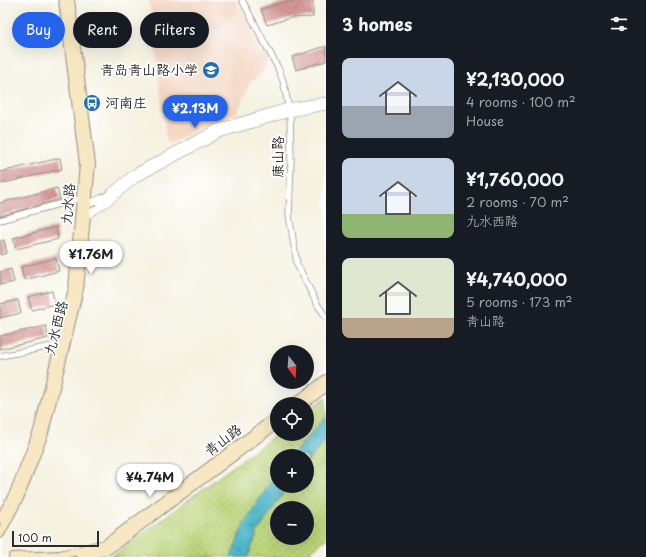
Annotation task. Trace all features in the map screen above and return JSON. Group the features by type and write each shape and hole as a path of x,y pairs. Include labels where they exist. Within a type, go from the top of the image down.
{"main road":[{"name":"九水路","path":"0,519 14,494 38,431 73,288 83,208 84,164 63,0"},
{"name":"九水西路","path":"0,534 20,496 44,433 79,289 83,208 91,164 70,0"},
{"path":"302,397 326,379"},
{"path":"313,397 326,387"},
{"name":"青山路","path":"13,557 60,555 105,544 270,421"},
{"name":"青山路","path":"80,557 108,550 270,429"}],"street":[{"name":"康山路","path":"242,0 278,68 283,81 288,110 291,160 289,215 297,264 317,304 326,317"},
{"path":"83,208 107,196 134,173 217,128 326,101"},
{"path":"0,220 83,208 109,201 136,178 220,134 288,110 326,106"},
{"path":"0,356 58,345"}],"shaded area":[{"name":"青岛青山路小学","path":"149,0 235,0 267,53 268,60 262,73 250,83 237,113 203,126 170,144 167,143 166,138 155,48 209,48 209,12 150,12"}],"green space":[{"path":"326,397 326,539 303,557 111,557 270,439 270,441 314,441 314,406"}],"water":[{"path":"326,417 326,440 314,454 314,449 297,449 304,441 314,441 314,430"},
{"path":"270,483 270,493 283,493 278,501 270,501 270,513 258,531 248,557 231,557 244,523"}],"building":[{"path":"313,1 313,17 290,18 267,25 261,9 285,2"},
{"path":"326,46 326,61 296,70 292,57"},
{"path":"60,158 62,169 0,184 0,172"},
{"path":"57,188 60,199 0,216 0,203"},
{"path":"56,227 58,239 16,249 13,238"},
{"path":"4,240 7,253 0,255 0,241"},
{"path":"56,258 59,271 24,280 21,267"},
{"path":"11,269 14,282 0,285 0,272"},
{"path":"52,291 55,304 32,310 28,297"},
{"path":"18,300 21,313 0,318 0,304"},
{"path":"46,326 48,338 0,349 0,336"}],"place":[{"name":"青岛青山路小学","path":"211,70"},
{"name":"河南庄","path":"92,103"}]}
